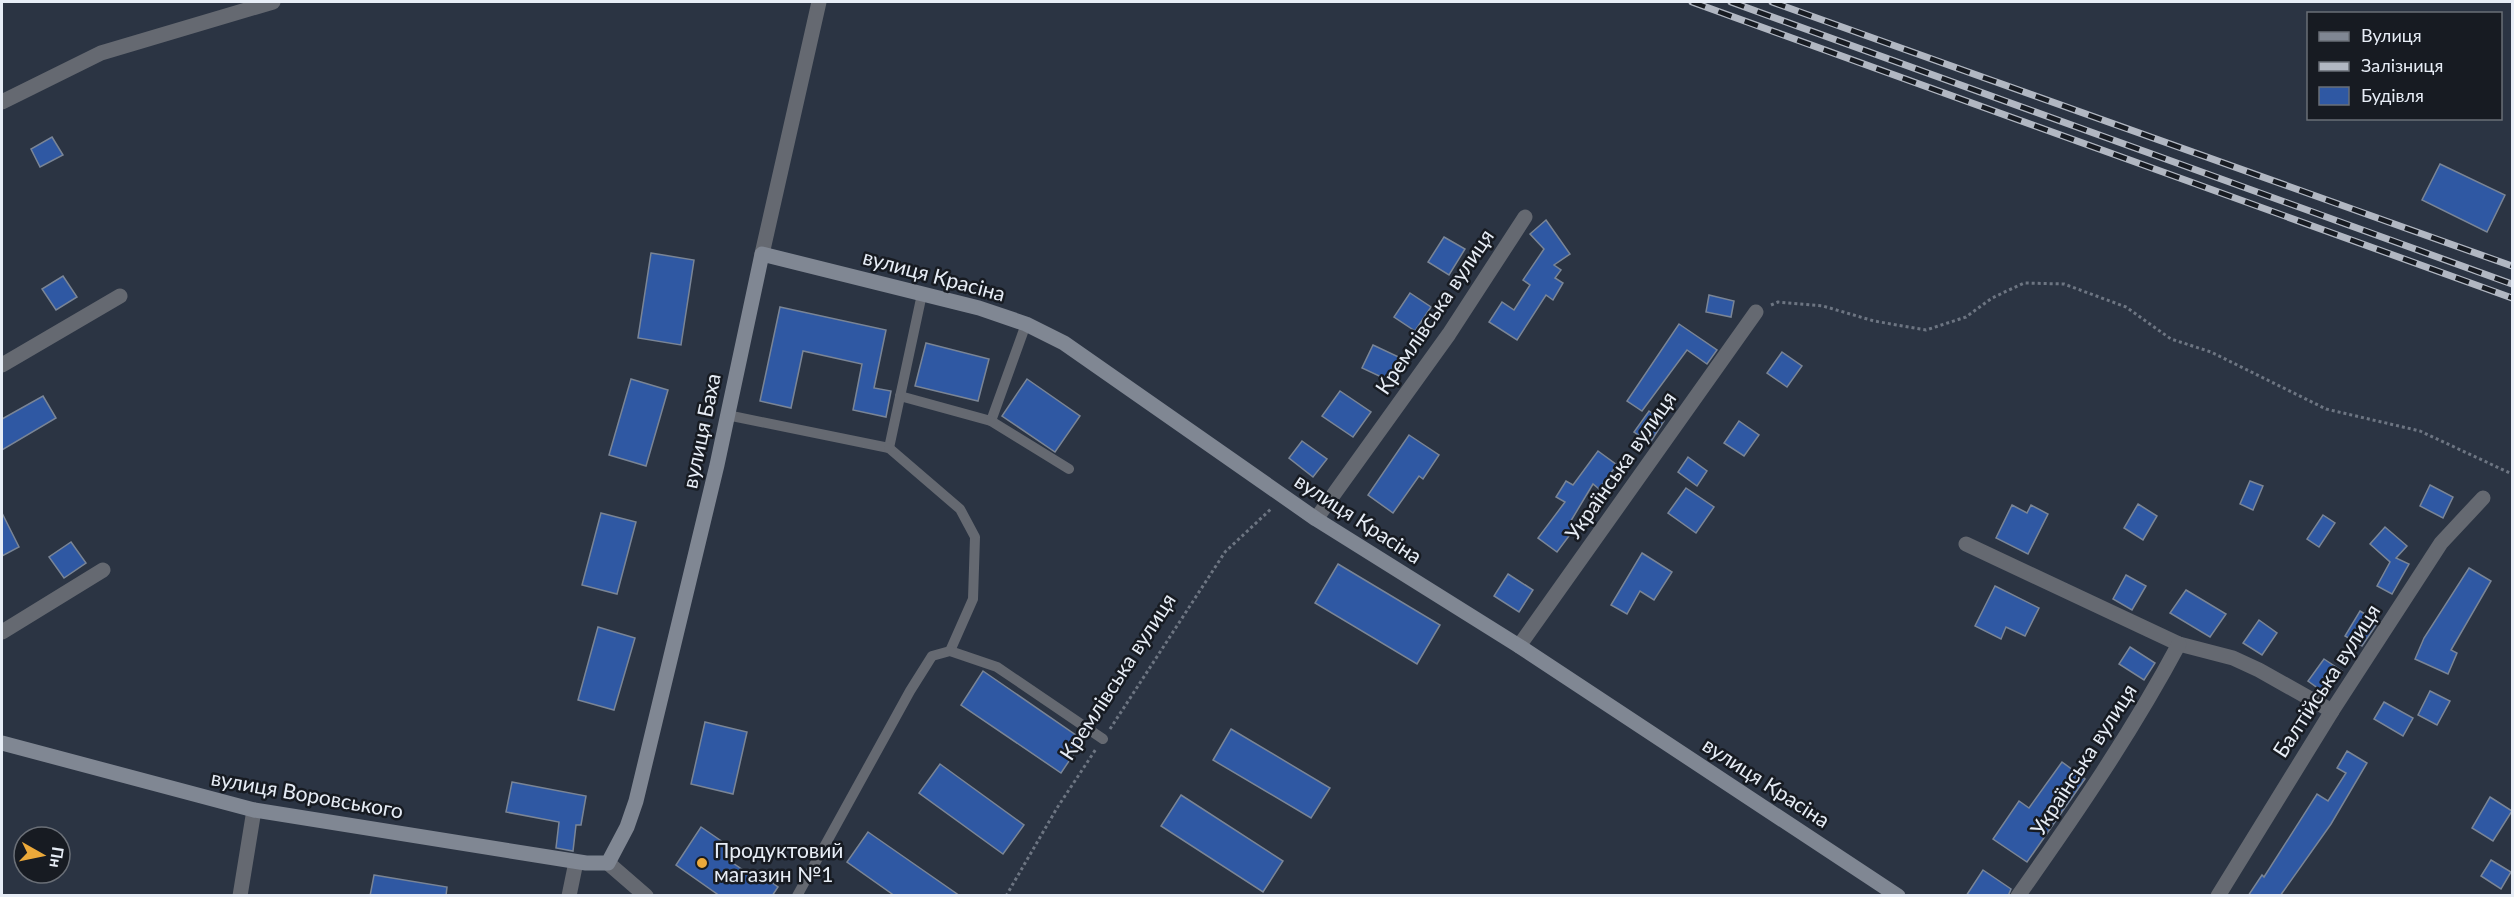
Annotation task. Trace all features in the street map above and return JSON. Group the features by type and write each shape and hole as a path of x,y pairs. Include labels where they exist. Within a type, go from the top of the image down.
{"street":[{"path":"2,102 101,53 273,2"},
{"name":"вулиця Баха","path":"609,863 627,827 636,801 728,414 819,2"},
{"name":"Кремлівська вулиця","path":"1316,519 1449,334 1525,217"},
{"name":"вулиця Красіна","path":"762,254 980,308 1026,324 1064,343 1316,519 1519,646 1898,896"},
{"path":"2,365 120,296"},
{"name":"Українська вулиця","path":"1519,646 1756,312"},
{"name":"Балтійська вулиця","path":"2218,896 2332,711 2441,543 2482,498"},
{"path":"1966,544 2179,644 2233,658 2332,711"},
{"path":"2,632 104,570"},
{"name":"Українська вулиця","path":"2018,896 2144,710 2179,644"},
{"name":"вулиця Воровського","path":"2,743 254,810 576,862 597,865 609,863"},
{"path":"240,896 254,810"},
{"path":"569,896 576,862"},
{"path":"609,863 646,896"}],"lane":[{"path":"889,448 922,294"},
{"path":"991,421 1026,324"},
{"path":"900,396 991,421 1069,469"},
{"path":"728,414 889,448 960,509 975,537 973,599 950,651"},
{"path":"797,896 910,691 932,656 950,651 997,667 1103,739"}],"path":[{"path":"1756,312 1778,302 1823,306 1874,321 1926,330 1966,317 1992,298 2024,283 2064,284 2126,307 2171,339 2211,352 2326,409 2420,431 2512,474"},
{"name":"Кремлівська вулиця","path":"1006,896 1057,808 1225,552 1285,497"}],"building":[{"path":"52,137 63,155 40,167 31,149"},
{"path":"2440,164 2505,195 2487,232 2422,200"},
{"path":"1546,220 1570,254 1554,265 1561,270 1555,278 1563,283 1553,300 1546,295 1517,340 1489,322 1502,302 1514,310 1530,285 1523,280 1544,249 1530,234"},
{"path":"1444,237 1465,249 1449,275 1428,262"},
{"path":"651,253 694,260 681,345 638,338"},
{"path":"63,276 77,297 56,310 42,289"},
{"path":"1410,293 1431,307 1415,331 1394,317"},
{"path":"1709,295 1734,301 1731,317 1706,312"},
{"path":"780,307 886,330 874,388 891,391 886,417 853,410 862,364 803,351 791,408 760,401"},
{"path":"1679,324 1717,350 1707,364 1687,350 1642,411 1627,401"},
{"path":"926,343 989,359 978,401 915,386"},
{"path":"1373,345 1403,359 1392,382 1362,368"},
{"path":"1782,352 1802,366 1787,387 1767,373"},
{"path":"631,379 668,390 646,466 609,455"},
{"path":"1027,379 1080,416 1055,452 1002,416"},
{"path":"1340,391 1371,412 1353,437 1322,416"},
{"path":"43,396 56,418 2,450 2,419"},
{"path":"1649,411 1664,421 1650,443 1634,432"},
{"path":"1739,421 1759,435 1744,456 1724,443"},
{"path":"1409,435 1439,455 1423,479 1419,476 1393,513 1368,495"},
{"path":"1302,441 1327,459 1313,477 1289,458"},
{"path":"1598,451 1617,465 1599,489 1593,484 1569,524 1575,528 1557,552 1538,538 1565,502 1556,497 1566,481 1573,485"},
{"path":"1688,457 1707,471 1697,486 1678,472"},
{"path":"2250,481 2263,486 2253,510 2240,504"},
{"path":"2430,485 2453,497 2443,518 2420,506"},
{"path":"1686,488 1714,507 1696,533 1668,513"},
{"path":"2138,504 2157,516 2143,540 2124,528"},
{"path":"2012,505 2027,513 2031,505 2048,514 2028,554 1996,538"},
{"path":"2,513 19,547 2,556"},
{"path":"601,513 636,522 617,594 582,585"},
{"path":"2323,515 2335,523 2319,547 2307,539"},
{"path":"2385,527 2407,546 2396,558 2409,564 2392,594 2377,586 2390,562 2370,544"},
{"path":"71,542 86,563 64,578 49,557"},
{"path":"1642,553 1672,572 1654,600 1640,591 1627,614 1611,605"},
{"path":"1338,564 1440,625 1417,664 1315,603"},
{"path":"2469,568 2491,581 2451,650 2457,653 2448,674 2415,659 2424,638"},
{"path":"1508,574 1533,590 1519,612 1494,596"},
{"path":"2126,575 2146,586 2132,610 2113,599"},
{"path":"1995,586 2039,608 2025,636 2006,627 2001,639 1975,626"},
{"path":"2186,590 2226,614 2210,637 2170,613"},
{"path":"2360,611 2378,622 2362,646 2345,636"},
{"path":"2259,620 2277,633 2262,655 2243,643"},
{"path":"598,627 635,638 614,710 578,700"},
{"path":"2130,647 2155,663 2144,680 2119,664"},
{"path":"2324,659 2342,671 2326,694 2308,681"},
{"path":"983,671 1083,740 1061,773 961,705"},
{"path":"2430,691 2450,701 2437,725 2418,715"},
{"path":"2384,702 2413,718 2403,736 2374,719"},
{"path":"705,722 747,732 733,794 691,784"},
{"path":"1231,729 1330,788 1311,818 1213,760"},
{"path":"2347,751 2367,763 2331,824 2280,896 2248,896 2262,875 2264,877 2317,794 2328,801 2346,773 2337,768"},
{"path":"2062,762 2085,779 2027,862 1993,839 2019,801 2029,808"},
{"path":"940,764 1024,825 1003,854 919,793"},
{"path":"512,782 586,796 581,825 576,825 573,851 556,848 559,822 506,812"},
{"path":"1181,795 1283,861 1263,892 1161,826"},
{"path":"2490,797 2512,811 2493,841 2472,828"},
{"path":"701,827 730,847 724,857 755,878 759,873 778,887 772,896 720,896 676,865"},
{"path":"868,832 960,896 895,896 847,862"},
{"path":"2491,860 2511,872 2501,889 2481,876"},
{"path":"1983,870 2011,889 2008,896 1966,896"},
{"path":"374,875 447,887 446,896 370,896"}],"railway":[{"path":"1692,2 2512,298"},
{"path":"1731,2 2512,284"},
{"path":"1772,2 2512,266"}],"place":[{"name":"Продуктовий магазин №1","path":"702,863"}]}
